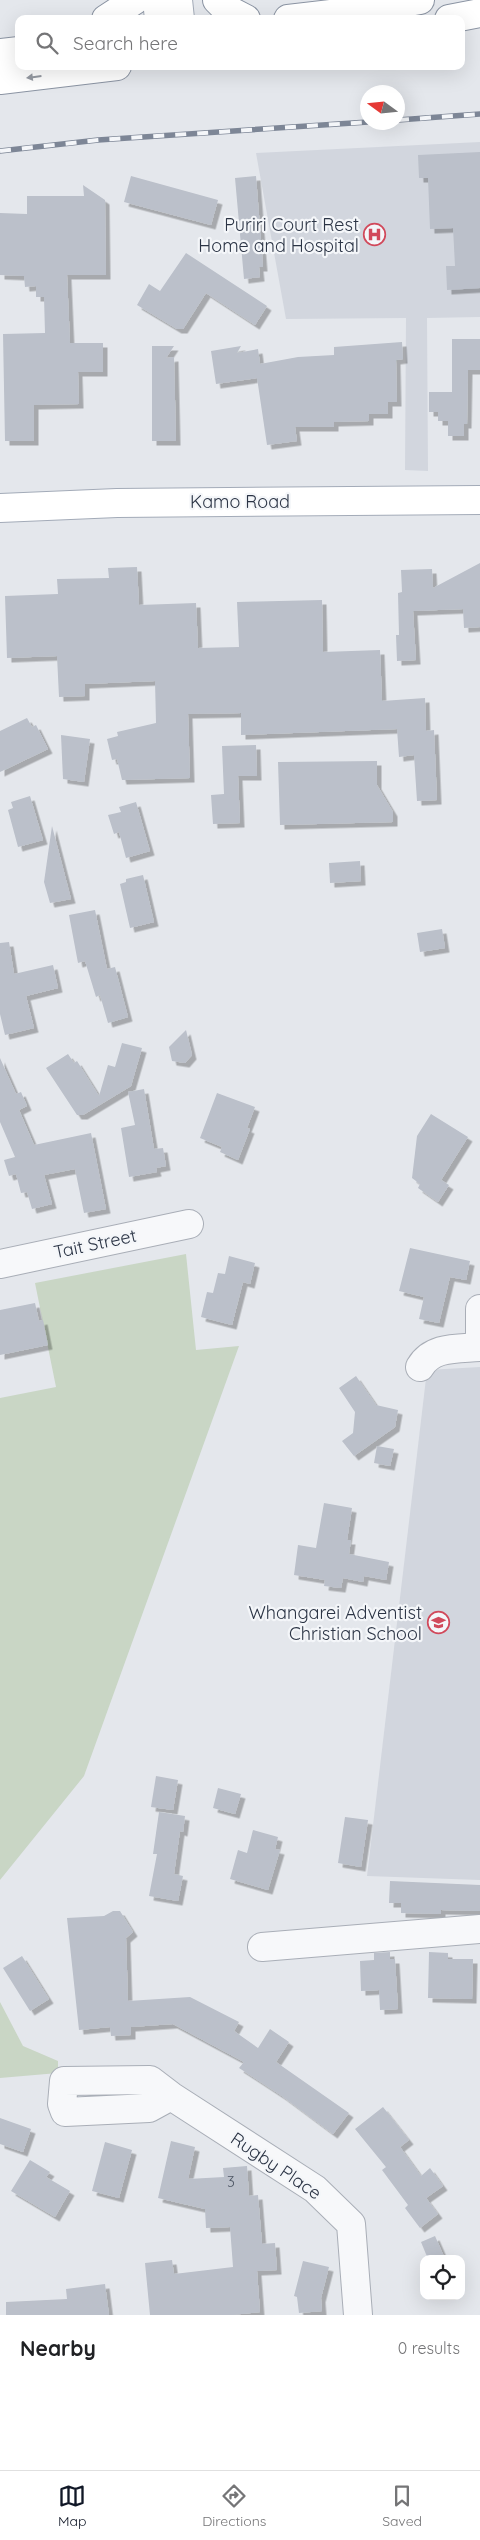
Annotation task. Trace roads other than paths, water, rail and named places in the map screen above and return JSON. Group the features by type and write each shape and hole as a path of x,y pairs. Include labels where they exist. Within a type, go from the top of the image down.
{"main road":[{"path":"112,15 135,0"},
{"path":"157,0 159,15"},
{"path":"178,0 180,15"},
{"path":"217,0 225,8 238,15"},
{"path":"322,15 420,0"},
{"path":"465,16 480,13"},
{"path":"0,53 15,51"},
{"path":"0,80 84,70"},
{"name":"Kamo Road","path":"0,508 117,503 480,500"}],"street":[{"name":"Tait Street","path":"0,1264 189,1224"},
{"path":"480,1309 480,1335"},
{"path":"420,1367 425,1359 435,1352 480,1347"},
{"path":"262,1947 480,1929"},
{"name":"Rugby Place","path":"171,2096 315,2188 351,2224 358,2315"}],"railway":[{"path":"405,119 480,114"},
{"path":"0,151 98,140 360,123"}],"place":[{"name":"Puriri Court Rest Home and Hospital","path":"375,235"},
{"name":"Whangarei Adventist Christian School","path":"438,1623"}]}
